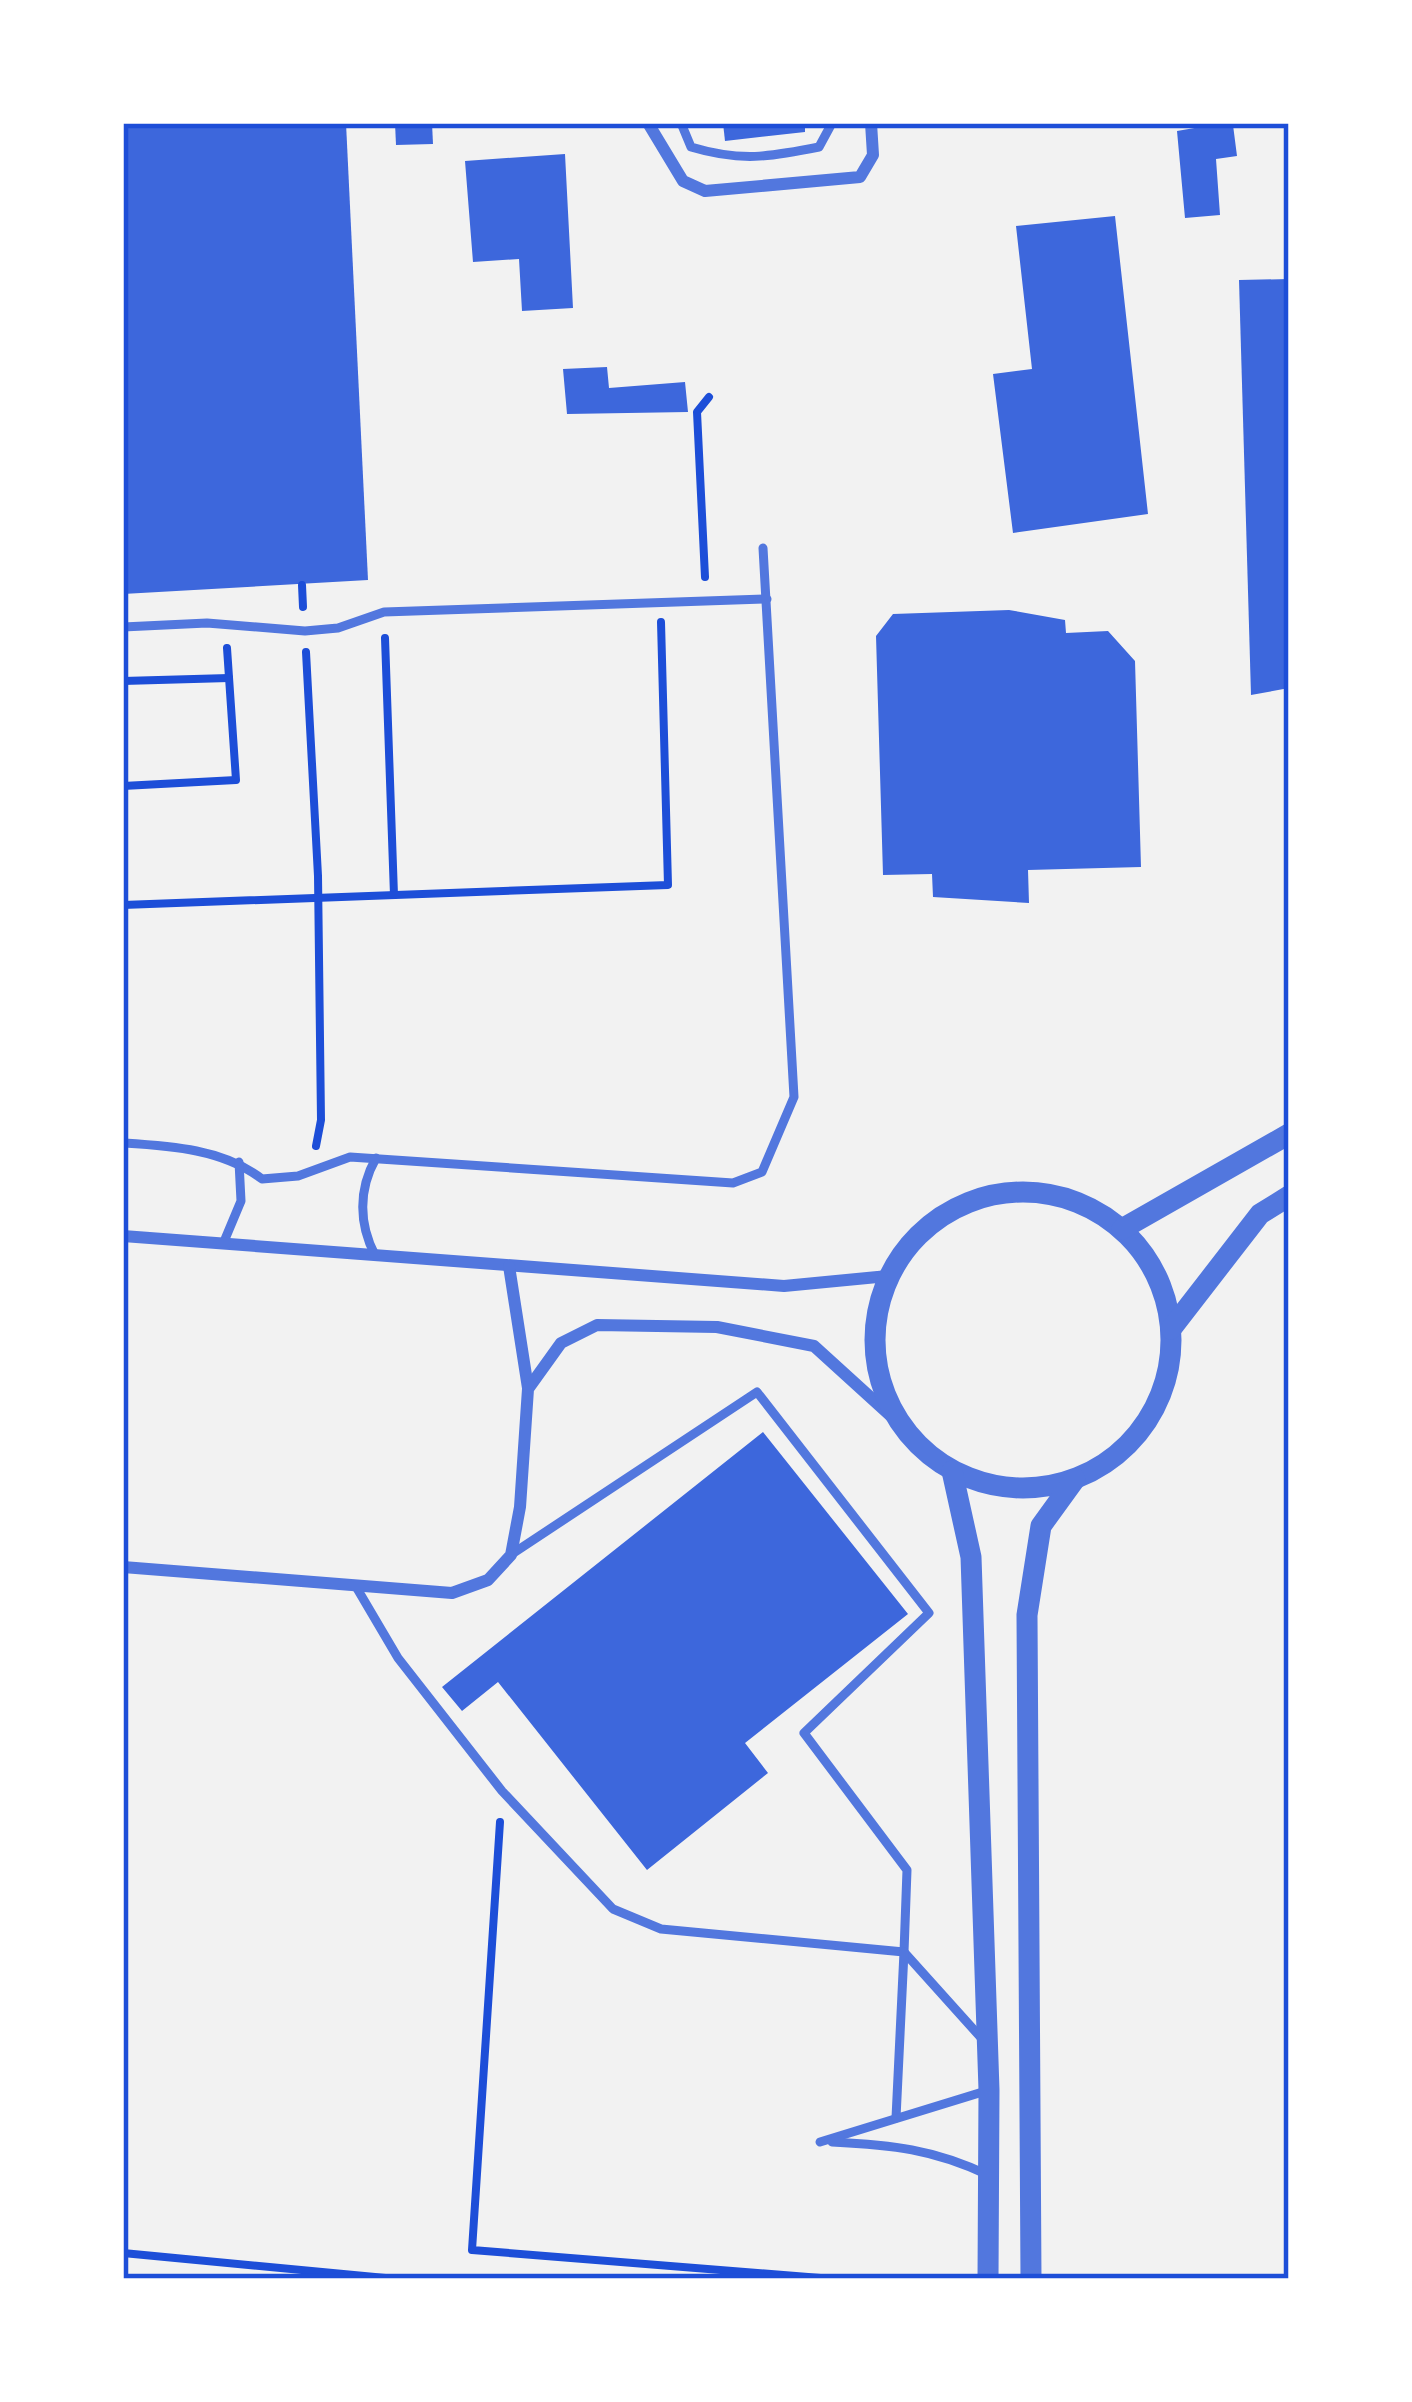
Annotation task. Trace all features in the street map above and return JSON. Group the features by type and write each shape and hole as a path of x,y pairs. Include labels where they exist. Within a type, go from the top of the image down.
{"street":[{"path":"648,123 682,181 705,190 860,177 873,155 871,123"},
{"path":"1122,1229 1289,1134"},
{"path":"528,1389 561,1343 597,1324 717,1327 814,1346 952,1472 1024,1489 1075,1479 1110,1460 1145,1426 1166,1388 1172,1352 1162,1287 1122,1229 1074,1201 1016,1192 988,1196 937,1220 912,1242 888,1276 879,1306 874,1357 902,1426"},
{"path":"1171,1329 1260,1214 1289,1196"},
{"path":"123,1236 784,1286 888,1276"},
{"path":"123,1567 452,1593 488,1580 511,1555 520,1507 528,1389 509,1266"},
{"path":"952,1472 971,1557 989,2090 988,2279"},
{"path":"1031,2279 1027,1615 1041,1526 1075,1479"}],"lane":[{"path":"681,123 691,147 728,158 819,147 832,123"},
{"path":"123,1143 239,1162 262,1179 311,1172 350,1157 733,1184 762,1172 794,1097 763,548"},
{"path":"123,627 226,624 305,631 338,628 384,612 767,599"},
{"path":"375,1255 363,1231 364,1178 376,1158"},
{"path":"223,1244 241,1201 239,1162"},
{"path":"511,1555 757,1392 928,1612 804,1733 907,1870 896,2118"},
{"path":"355,1585 398,1658 502,1790 613,1909 661,1929 904,1952 987,2045"},
{"path":"988,2175 947,2156 895,2145 820,2142 989,2090"}],"path":[{"path":"706,601 697,412 709,397"},
{"path":"302,585 318,897 321,1120 311,1172"},
{"path":"123,905 668,885 661,603"},
{"path":"384,612 394,895"},
{"path":"123,785 236,780 226,624"},
{"path":"123,681 229,678"},
{"path":"502,1790 472,2250 833,2279"},
{"path":"123,2252 396,2279"}],"building":[{"path":"123,123 346,123 368,580 123,594"},
{"path":"395,123 432,123 433,144 396,145"},
{"path":"723,123 805,123 805,132 725,141"},
{"path":"1233,125 1237,156 1216,159 1220,215 1185,218 1177,131"},
{"path":"565,154 573,308 522,311 519,259 473,262 465,161"},
{"path":"1115,216 1148,514 1013,533 993,374 1032,369 1016,226"},
{"path":"1289,279 1289,688 1251,695 1239,280"},
{"path":"607,367 609,388 685,382 688,412 567,414 563,369"},
{"path":"1009,610 1065,620 1066,633 1108,631 1135,661 1141,867 1028,870 1029,903 933,897 932,874 883,875 876,636 893,614"},
{"path":"763,1432 908,1614 745,1743 768,1773 647,1870 498,1682 462,1711 442,1687"}]}
